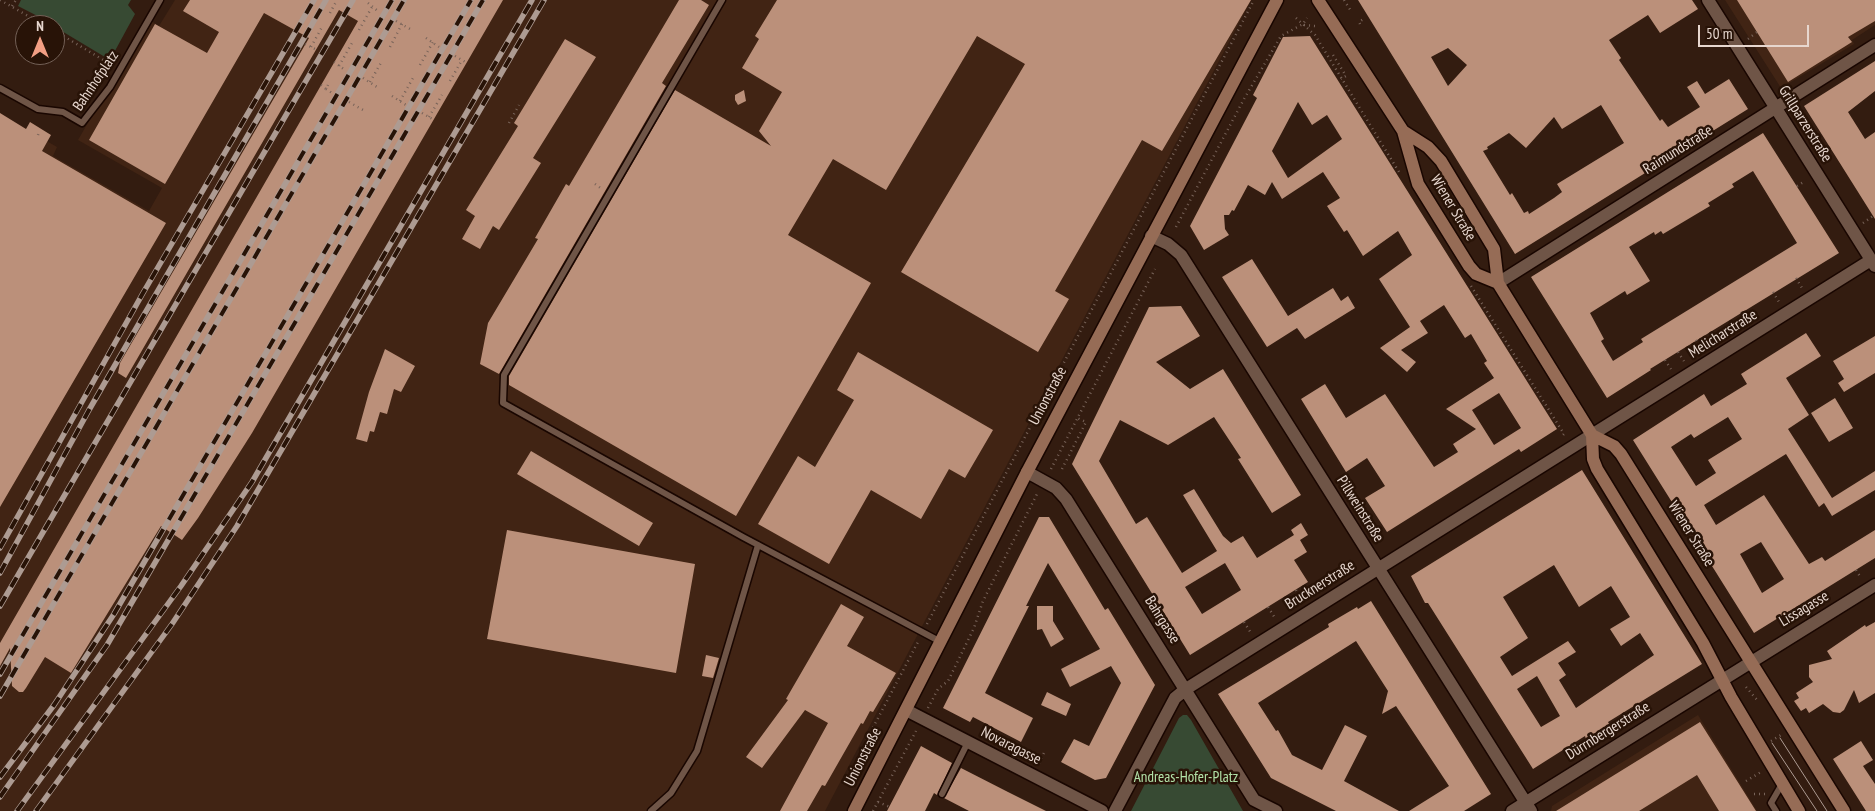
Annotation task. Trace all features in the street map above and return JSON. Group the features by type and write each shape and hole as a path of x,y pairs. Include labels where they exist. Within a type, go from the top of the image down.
{"main road":[{"name":"Unionstraße","path":"854,811 1027,472 1277,0"},
{"name":"Wiener Straße","path":"1318,0 1403,131 1418,184 1468,266 1476,274 1498,283"},
{"name":"Wiener Straße","path":"1403,131 1428,147 1441,162 1494,249 1498,283 1592,435 1593,459 1597,469 1703,643 1799,811"},
{"name":"Wiener Straße","path":"1592,435 1614,446 1621,454 1732,628 1750,662 1844,811"}],"street":[{"name":"Grillparzerstraße","path":"1708,0 1873,263"},
{"name":"Raimundstraße","path":"1498,283 1875,45"},
{"name":"Pillweinstraße","path":"1151,236 1168,244 1181,255 1528,807"},
{"name":"Melicharstraße","path":"1592,435 1873,263"},
{"name":"Brucknerstraße","path":"1115,811 1175,698 1186,689 1592,435"},
{"name":"Bahrgasse","path":"1027,472 1056,488 1066,499 1254,800 1276,811"},
{"name":"Lissagasse","path":"1750,662 1875,585"},
{"path":"1722,679 1750,662"},
{"name":"Dürrnbergerstraße","path":"1512,811 1528,807 1722,679"},
{"name":"Novaragasse","path":"906,710 1102,811"}],"lane":[{"name":"Bahnhofplatz","path":"0,88 38,109 62,112 82,123 110,87 160,0"},
{"path":"722,0 504,374 503,403 758,545 941,642"},
{"path":"651,811 671,793 697,751 758,545"},
{"path":"942,794 968,742"},
{"path":"1776,811 1771,803 1782,784"}],"path":[{"path":"0,0 27,15"},
{"path":"12,6 16,0"},
{"path":"330,13 337,0"},
{"path":"866,741 1254,0"},
{"path":"1344,0 1351,11"},
{"path":"368,4 379,12"},
{"path":"359,30 372,7"},
{"path":"1176,227 1244,99 1281,36 1303,24 1308,18"},
{"path":"1360,24 1359,22 1365,18"},
{"path":"396,21 410,29"},
{"path":"390,47 402,24"},
{"path":"1303,24 1315,26"},
{"path":"311,47 322,27"},
{"path":"1748,39 1757,32"},
{"path":"65,38 110,64"},
{"path":"426,38 439,47"},
{"path":"420,65 433,42"},
{"path":"305,44 317,50"},
{"path":"340,66 352,44"},
{"path":"1334,55 1346,76 1341,79"},
{"path":"455,56 467,63"},
{"path":"450,82 462,60"},
{"path":"370,82 382,61"},
{"path":"334,62 345,70"},
{"path":"363,78 376,87"},
{"path":"400,101 413,78"},
{"path":"321,86 327,87 332,93"},
{"path":"429,117 442,95"},
{"path":"392,96 406,105"},
{"path":"349,102 357,104 363,110"},
{"path":"509,123 519,105"},
{"path":"422,113 434,120"},
{"path":"1797,186 1807,180"},
{"path":"1863,223 1873,216"},
{"path":"1796,278 1803,289"},
{"path":"1773,292 1780,304"},
{"path":"1741,312 1748,323"},
{"path":"1696,340 1703,351"},
{"path":"1678,352 1684,363"},
{"path":"1665,360 1672,370"},
{"path":"1062,469 1086,422 1078,418"},
{"path":"1856,570 1862,580"},
{"path":"1296,590 1302,601"},
{"path":"1804,602 1810,612"},
{"path":"1268,607 1275,618"},
{"path":"1244,622 1251,634"},
{"path":"1635,705 1642,715"},
{"path":"1768,743 1785,733"},
{"path":"873,811 914,734"},
{"path":"1038,765 1044,753"},
{"path":"1746,781 1763,771 1766,778"},
{"path":"878,802 890,807"}],"shaded area":[{"path":"175,0 1251,0 825,811 0,811 0,114 57,147 53,156 149,211 162,188 78,140 148,19 159,26"},
{"path":"1725,0 1875,0 1875,25 1852,40 1854,44 1781,88"},
{"path":"1698,715 1757,811 1551,811 1552,806"}],"green space":[{"path":"21,0 131,0 128,5 135,14 110,60 65,33 65,15 36,15 18,6"},
{"name":"Andreas-Hofer-Platz","path":"1187,715 1191,720 1243,811 1131,811 1179,718"}],"building":[{"path":"190,0 503,0 252,433 198,518 182,540 161,526 71,673 45,657 26,688 23,692 19,692 12,686 10,648 0,666 0,643 358,21 339,10 126,378 118,373 120,363 309,38 264,13 165,184 89,140 155,24 207,53 219,32 183,11"},
{"path":"679,0 701,0 709,5 662,83 666,86 499,374 480,364 488,323 538,239 535,238 566,184 569,186"},
{"path":"777,0 1251,0 1162,151 1142,140 1055,291 1069,299 1038,352 901,272 1025,64 977,36 886,190 833,159 788,235 871,283 736,516 509,385 509,376 675,90 771,146 759,131 782,92 742,68 759,39 755,36"},
{"path":"1358,0 1692,0 1698,9 1660,33 1648,15 1609,40 1621,58 1619,60 1660,121 1662,119 1668,127 1700,107 1687,87 1697,81 1705,94 1729,79 1748,109 1515,254","holes":["1448,48 1467,65 1448,86 1431,57","1601,105 1624,143 1557,184 1562,192 1554,198 1529,214 1528,211 1524,213 1512,193 1510,195 1483,151 1509,133 1526,148 1554,117 1562,129"]},
{"path":"1737,0 1875,0 1875,21 1848,37 1852,42 1788,82"},
{"path":"1310,36 1557,429 1521,452 1519,449 1387,532 1365,498 1385,486 1367,458 1346,472 1301,399 1325,384 1346,418 1385,394 1434,467 1458,452 1453,444 1476,429 1446,409 1494,378 1484,363 1487,361 1471,334 1465,338 1444,305 1420,321 1428,333 1401,350 1416,362 1407,372 1380,348 1410,327 1379,279 1412,255 1398,231 1363,256 1347,230 1344,232 1327,206 1340,198 1323,172 1282,199 1272,182 1265,195 1248,185 1234,211 1232,210 1229,215 1224,215 1225,229 1229,235 1204,250 1190,226 1257,98 1253,95 1283,37","holes":["1298,102 1312,125 1327,115 1342,139 1288,178 1272,151","1499,393 1521,428 1494,445 1472,410"]},
{"path":"565,39 596,57 533,158 541,163 499,230 493,226 480,249 462,239 475,216 466,210 518,126 514,123"},
{"path":"1875,61 1875,91 1848,112 1865,139 1875,132 1875,219 1804,106"},
{"path":"744,90 746,101 738,105 735,95"},
{"path":"0,113 26,129 30,122 51,135 42,151 166,223 0,507"},
{"path":"1763,133 1839,253 1650,369 1607,398 1531,277","holes":["1753,171 1797,243 1641,339 1643,342 1613,361 1601,341 1604,339 1590,313 1625,291 1627,295 1650,281 1629,247 1654,232 1655,235 1661,231 1663,234 1710,206 1708,203 1734,187 1732,184"]},
{"path":"1252,259 1288,316 1333,288 1341,301 1348,296 1355,308 1305,339 1297,328 1267,347 1222,277"},
{"path":"1181,306 1200,336 1156,362 1190,389 1223,369 1301,495 1272,513 1238,459 1241,458 1214,417 1168,445 1120,420 1099,461 1136,524 1147,517 1182,573 1217,551 1183,495 1194,489 1223,536 1231,543 1243,536 1257,558 1294,535 1291,530 1301,523 1308,535 1300,540 1307,552 1294,560 1308,582 1190,655 1072,464 1149,307","holes":["1225,563 1241,590 1202,614 1185,587"]},
{"path":"1806,333 1821,356 1786,378 1809,415 1788,429 1832,498 1875,471 1875,490 1832,516 1824,503 1819,507 1786,454 1704,505 1716,525 1764,495 1809,564 1822,557 1825,561 1875,530 1875,558 1754,633 1633,440 1704,394 1711,406 1747,384 1741,374","holes":["1728,417 1742,439 1708,460 1716,473 1696,486 1671,447 1691,434 1694,438","1761,542 1784,579 1762,593 1740,554"]},
{"path":"1875,336 1875,373 1844,392 1838,383 1844,379 1833,361"},
{"path":"385,349 415,366 401,392 394,389 387,414 380,412 374,432 370,431 367,442 356,439 369,392"},
{"path":"858,352 993,430 965,478 949,469 921,519 871,490 829,564 758,524 798,456 815,467 854,400 837,390"},
{"path":"1835,398 1853,428 1829,442 1811,413"},
{"path":"531,451 653,523 639,546 517,474"},
{"path":"1582,470 1702,664 1608,722 1609,724 1586,739 1585,736 1533,769 1428,603 1425,603 1411,576","holes":["1554,565 1579,607 1611,586 1630,617 1610,629 1621,646 1640,633 1654,655 1576,708 1559,680 1566,675 1558,663 1576,652 1568,641 1512,676 1500,657 1528,638 1503,597","1537,676 1560,716 1541,727 1517,689"]},
{"path":"1039,517 1049,517 1105,610 1108,608 1155,685 1106,778 1095,780 1061,762 1074,739 1089,746 1121,683 1111,666 1070,687 1061,669 1100,649 1048,563 1026,606 1029,606 985,693 1033,718 1021,742 973,717 970,722 943,708"},
{"path":"507,530 695,564 676,673 487,639"},
{"path":"1371,601 1491,794 1464,811 1409,811 1449,786 1396,706 1382,714 1388,691 1356,641 1258,703 1276,731 1278,730 1292,755 1322,770 1345,725 1367,736 1344,781 1399,811 1336,811 1271,778 1218,694 1329,627 1328,624"},
{"path":"841,604 864,617 847,646 896,673 873,712 870,711 863,724 861,723 825,786 822,785 807,811 780,811 828,723 805,710 762,768 746,757 788,700 786,699"},
{"path":"1037,606 1053,606 1053,621 1064,639 1051,647 1042,629 1037,630"},
{"path":"1875,622 1875,693 1859,703 1854,690 1844,710 1840,713 1833,712 1823,704 1809,713 1806,708 1801,711 1794,701 1799,698 1796,693 1813,682 1809,677 1809,665 1832,659 1827,651 1865,625 1866,627"},
{"path":"706,655 719,658 713,678 702,676"},
{"path":"1047,692 1071,704 1066,716 1041,705"},
{"path":"1700,722 1756,811 1719,811 1697,775 1639,811 1556,811"},
{"path":"1861,741 1873,760 1863,766 1875,784 1875,811 1866,811 1833,759"},
{"path":"921,746 952,763 937,795 934,793 925,811 887,811"},
{"path":"961,768 1046,811 969,811 944,798"}],"tram line":[{"path":"1780,738 1827,811"},
{"path":"1772,743 1817,811"}],"railway":[{"path":"0,548 143,293 314,0"},
{"path":"0,573 89,410 326,0"},
{"path":"0,606 353,0"},
{"path":"0,674 392,0"},
{"path":"0,696 404,0"},
{"path":"0,777 54,705 114,614 471,0"},
{"path":"0,797 107,645 483,0"},
{"path":"17,811 181,586 252,482 532,0"},
{"path":"36,811 172,624 237,526 544,0"}]}
